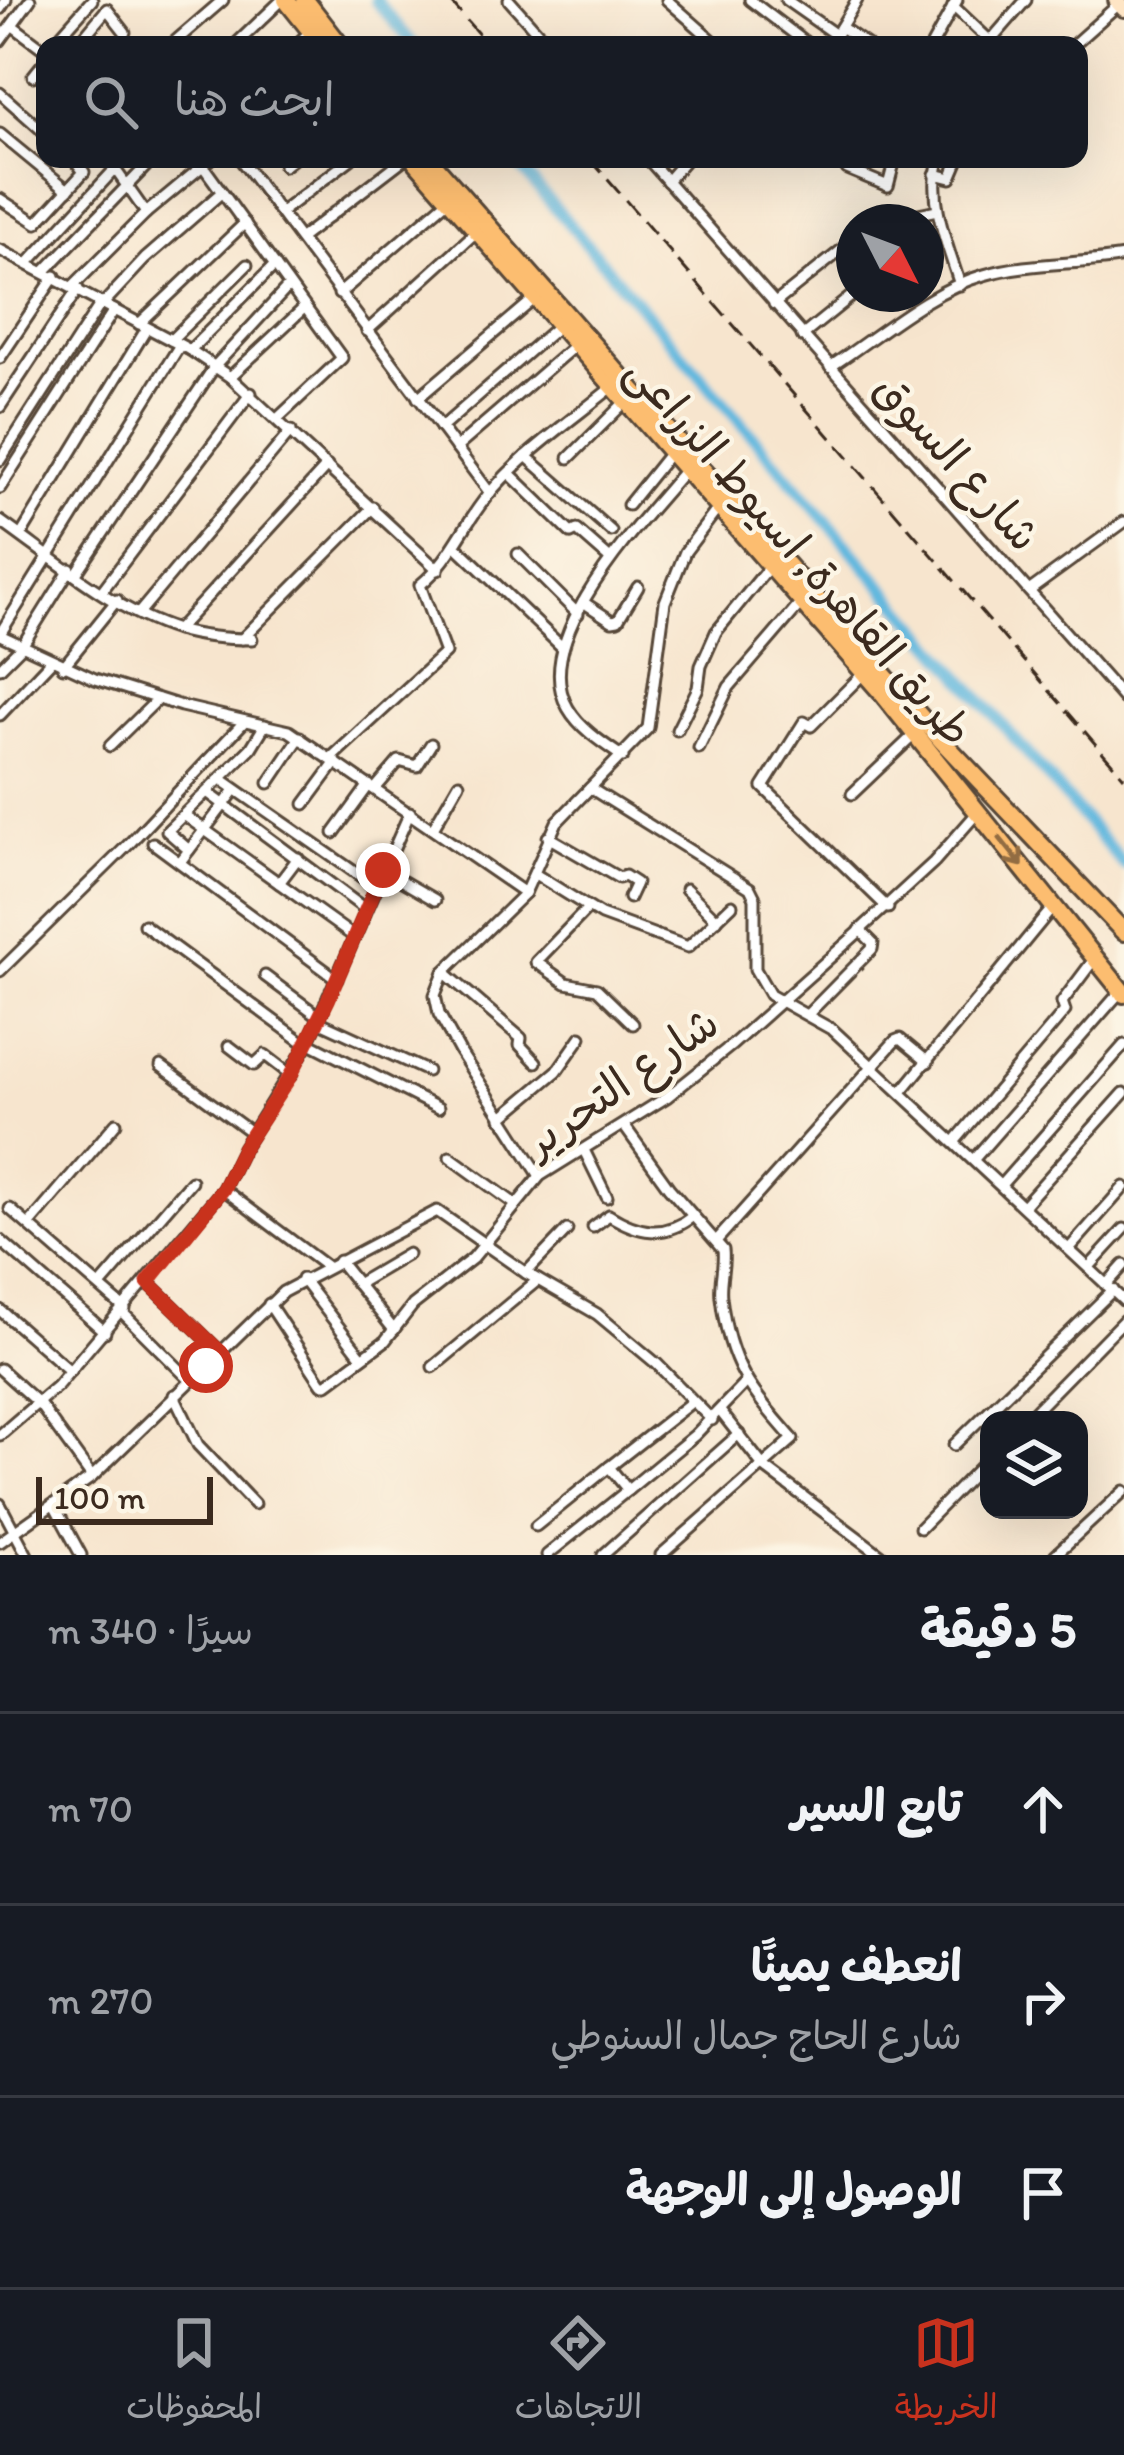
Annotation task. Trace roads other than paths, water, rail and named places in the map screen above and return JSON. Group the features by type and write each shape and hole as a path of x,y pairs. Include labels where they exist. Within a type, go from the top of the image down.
{"highway":[{"path":"284,0 323,36"},
{"path":"305,0 325,36"},
{"name":"طريق القاهرة, اسيوط الزراعى","path":"417,168 684,471 722,504 1121,988"},
{"name":"طريق القاهرة, اسيوط الزراعى","path":"437,168 722,504 1124,932"}],"street":[{"path":"0,41 30,0"},
{"path":"58,36 92,0"},
{"path":"181,36 223,0"},
{"path":"245,36 284,0"},
{"path":"509,0 541,36"},
{"path":"667,0 708,36"},
{"path":"750,0 797,36"},
{"path":"786,0 836,36 854,4 840,0"},
{"path":"994,36 1026,0"},
{"path":"937,36 955,3 982,36"},
{"path":"1083,36 1120,4"},
{"path":"84,36 107,9 125,32"},
{"path":"13,26 36,40"},
{"path":"0,93 36,125"},
{"path":"0,134 36,164"},
{"path":"41,168 68,190"},
{"path":"0,199 37,223 84,168"},
{"path":"28,262 108,168"},
{"path":"114,168 146,213"},
{"path":"0,358 50,273 144,168"},
{"path":"0,407 75,287 196,168"},
{"path":"208,168 342,357 278,418"},
{"path":"247,168 490,493"},
{"path":"281,212 339,168"},
{"path":"301,238 397,168"},
{"name":"شارع السوق","path":"656,168 1124,699"},
{"path":"668,182 679,168"},
{"path":"847,169 887,186 892,168"},
{"path":"937,168 937,204"},
{"path":"935,174 951,178 955,168"},
{"path":"0,460 102,303 223,192"},
{"path":"339,294 447,201"},
{"path":"21,535 143,326 245,223"},
{"path":"944,232 960,285"},
{"path":"367,331 475,233"},
{"path":"0,250 50,273 230,377 438,570"},
{"path":"774,304 836,254"},
{"path":"830,368 960,285 994,272 1124,256"},
{"path":"248,265 180,345 0,634 63,667 158,699 300,737 525,893"},
{"path":"180,345 274,265"},
{"path":"0,668 22,646 214,366 290,286"},
{"path":"418,398 533,299"},
{"path":"230,377 305,307"},
{"path":"802,337 836,309"},
{"path":"0,488 114,310"},
{"path":"441,428 557,327"},
{"path":"456,448 574,346"},
{"path":"305,804 333,760 445,653 420,585 438,570 508,473 611,388"},
{"path":"102,591 250,393"},
{"path":"569,458 624,403"},
{"path":"140,613 291,430"},
{"path":"628,505 669,454"},
{"path":"526,457 610,531"},
{"path":"177,630 327,466"},
{"path":"623,757 591,734 566,706 563,648 580,608 610,559 684,471"},
{"path":"508,473 571,532 577,530 610,559"},
{"path":"540,1177 439,1014 435,994 444,972 525,893 557,822 623,757 650,723 659,631 674,577 700,529 722,504"},
{"path":"2,526 140,613 177,630 247,639 374,507"},
{"path":"1029,590 1124,522"},
{"path":"456,546 563,648"},
{"path":"518,554 580,608 612,621 618,620 638,587"},
{"path":"677,730 698,688 701,666 716,632 770,567"},
{"path":"63,667 117,600"},
{"path":"699,748 728,688 801,603"},
{"path":"0,715 51,662"},
{"path":"864,673 812,726 804,722 763,787 888,908"},
{"path":"110,746 158,699"},
{"path":"0,971 243,723"},
{"path":"189,850 167,832 256,742 265,725"},
{"path":"852,794 915,734"},
{"path":"268,783 300,737"},
{"path":"334,833 400,761 417,766 431,744"},
{"path":"220,779 376,886"},
{"path":"434,828 459,783"},
{"path":"590,788 750,888 755,969 762,986 779,1003 808,1013 902,1091 1124,1300"},
{"path":"180,862 235,790"},
{"path":"207,792 365,910"},
{"path":"0,1435 40,1405 223,1189 308,1044 410,812"},
{"name":"شارع التحرير","path":"268,1304 322,1384 327,1384 394,1330 413,1305 486,1244 540,1177 625,1127 732,1046 888,908 978,812"},
{"path":"184,815 353,936"},
{"path":"548,838 636,883 629,898"},
{"path":"153,843 337,979"},
{"path":"279,883 298,859"},
{"path":"383,870 435,900"},
{"path":"535,874 588,908 691,947 732,905"},
{"path":"686,889 718,920"},
{"path":"902,1091 1054,906"},
{"path":"588,908 536,962 566,983 597,989 632,1024"},
{"path":"144,925 308,1044 438,1108"},
{"path":"808,1013 872,949 873,943 860,931"},
{"path":"955,1141 1065,1011 1062,1002 1095,958"},
{"path":"444,972 521,1038 520,1045 536,1062"},
{"path":"265,976 319,1019 427,1071"},
{"path":"974,1159 1121,988"},
{"path":"501,1118 563,1064 581,1037"},
{"path":"717,1240 899,1039 928,1062"},
{"path":"1001,1185 1124,1045"},
{"path":"229,1046 254,1065 265,1055 291,1075"},
{"path":"563,1064 577,1074"},
{"path":"160,1066 252,1133"},
{"path":"550,1077 563,1088"},
{"path":"1023,1206 1124,1093"},
{"path":"29,1225 116,1123"},
{"path":"625,1127 717,1240 724,1256 721,1301 735,1363 793,1439 661,1555"},
{"path":"584,1150 607,1197"},
{"path":"450,1157 515,1204"},
{"path":"100,1286 191,1181"},
{"path":"1069,1250 1124,1187"},
{"path":"223,1189 327,1267"},
{"path":"10,1209 100,1286 190,1380"},
{"path":"0,1542 92,1477 268,1304 302,1280 436,1211 526,1273 597,1314 693,1401 740,1434 764,1467 880,1555"},
{"path":"593,1227 609,1215 632,1228 658,1232 693,1216"},
{"path":"1088,1267 1124,1229"},
{"path":"526,1273 567,1230"},
{"path":"0,1240 105,1332"},
{"path":"357,1285 408,1254"},
{"path":"339,1261 394,1330"},
{"path":"954,1445 1110,1287 1124,1265"},
{"path":"302,1280 362,1358"},
{"path":"434,1367 538,1280"},
{"path":"148,1282 220,1352"},
{"path":"0,1310 70,1371"},
{"path":"1035,1411 1124,1320"},
{"path":"0,1369 40,1405 92,1477"},
{"path":"548,1555 716,1416 746,1383"},
{"path":"174,1395 198,1445 254,1504"},
{"path":"536,1526 693,1401"},
{"path":"603,1555 740,1434"},
{"path":"609,1467 628,1490"},
{"path":"920,1528 980,1467"},
{"path":"1055,1555 1124,1491"},
{"path":"0,1504 27,1555"},
{"path":"55,1507 81,1555"}],"waterway":[{"path":"375,0 406,36"},
{"path":"521,168 1124,865"}],"railway":[{"path":"449,0 480,36"},
{"path":"598,168 1124,777"}]}
